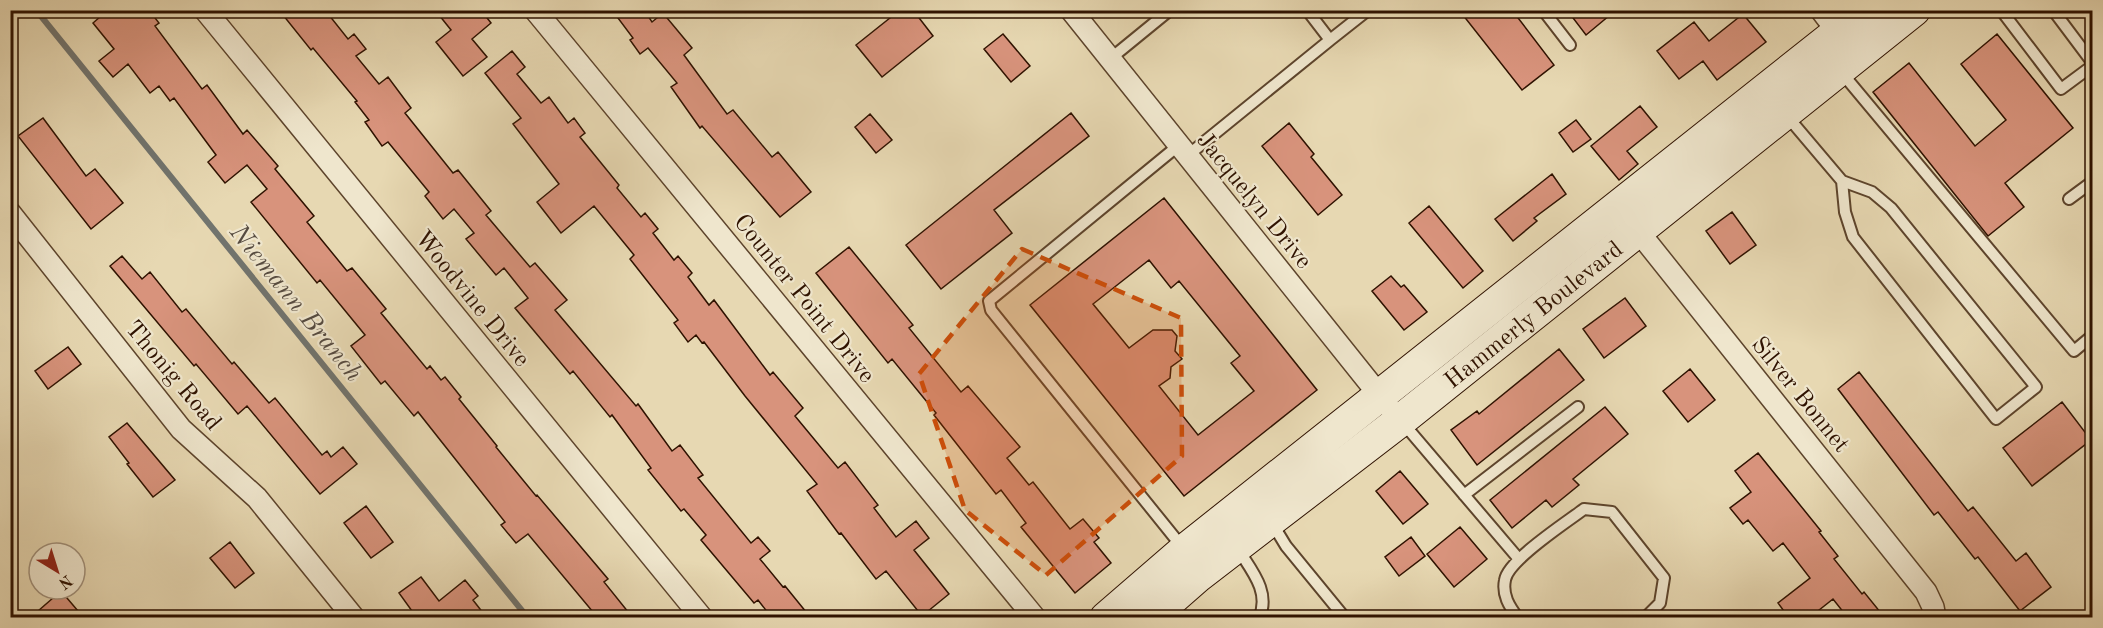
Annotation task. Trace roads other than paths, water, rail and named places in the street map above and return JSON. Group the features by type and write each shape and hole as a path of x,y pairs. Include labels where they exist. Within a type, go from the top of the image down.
{"main road":[{"name":"Hammerly Boulevard","path":"1150,618 1198,576 1401,420 1785,113 1866,10"},
{"name":"Hammerly Boulevard","path":"1106,618 1185,550 1619,206 1839,42 1914,10"}],"street":[{"name":"Woodvine Drive","path":"205,10 702,618"},
{"name":"Counter Point Drive","path":"536,10 1035,618"},
{"name":"Jacquelyn Drive","path":"1071,10 1379,396 1401,420"},
{"name":"Silver Bonnet","path":"1619,206 1926,592 1935,618"},
{"name":"Thonig Road","path":"10,213 181,429 257,498 354,618"}],"lane":[{"path":"1110,59 1170,10"},
{"path":"1307,10 1330,40"},
{"path":"1185,550 992,310 989,301 1368,10"},
{"path":"1543,10 1570,45"},
{"path":"2001,10 2061,89 2092,64 2053,10"},
{"path":"1839,42 2074,351 2092,336"},
{"path":"1785,113 1842,181 1872,192 1891,207 2036,387 1996,419 1853,237 1845,212 1842,181"},
{"path":"2069,199 2092,182"},
{"path":"1464,495 1578,408"},
{"path":"1401,420 1518,558"},
{"path":"1518,618 1507,604 1505,578 1518,558 1584,509 1612,512 1664,578 1660,603 1645,618"},
{"path":"1270,520 1286,546 1345,618"},
{"path":"1236,546 1261,585 1264,607 1259,618"}],"waterway":[{"name":"Niemann Branch","path":"36,10 528,618"}]}
